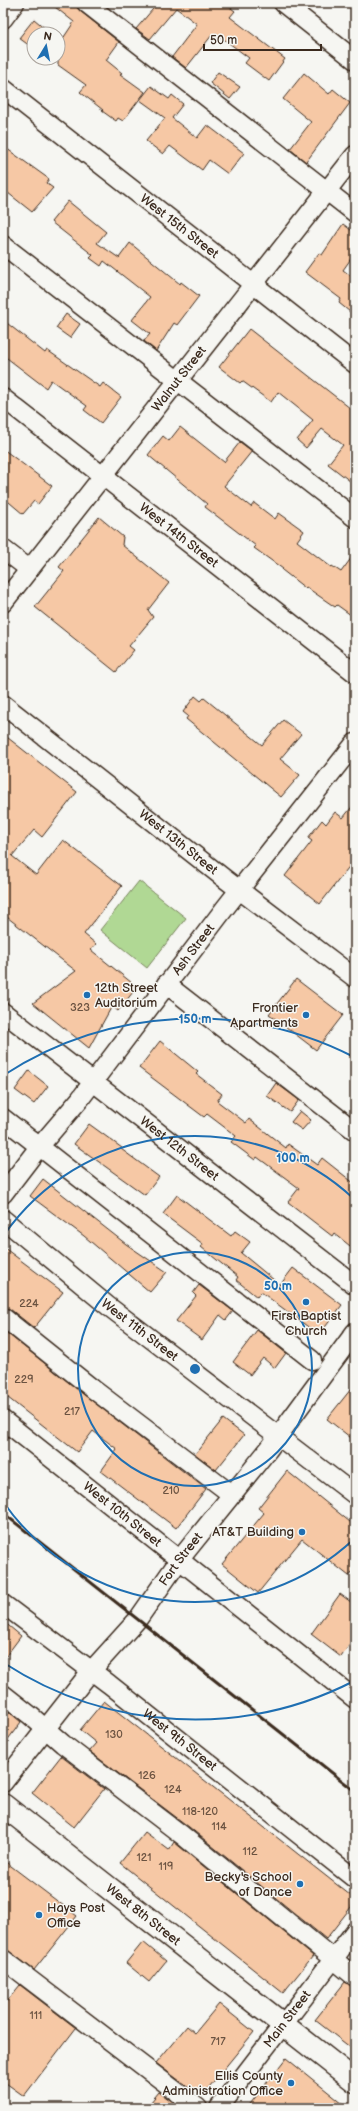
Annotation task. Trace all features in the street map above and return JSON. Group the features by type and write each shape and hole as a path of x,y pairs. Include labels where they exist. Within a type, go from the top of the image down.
{"main road":[{"name":"West 8th Street","path":"3,1805 355,2082"}],"street":[{"path":"3,19 15,3"},
{"path":"86,3 355,212"},
{"path":"283,3 355,60"},
{"name":"West 15th Street","path":"3,88 355,364"},
{"name":"Walnut Street","path":"3,603 252,284 355,155"},
{"path":"3,245 355,518"},
{"name":"West 14th Street","path":"3,398 355,673"},
{"path":"3,549 29,569"},
{"name":"West 13th Street","path":"3,704 355,978"},
{"name":"Ash Street","path":"3,1194 39,1147 93,1082 166,984 355,743"},
{"path":"166,984 355,1131"},
{"name":"West 12th Street","path":"3,1012 355,1285"},
{"path":"3,1118 312,1360"},
{"name":"West 11th Street","path":"3,1219 108,1306 355,1495"},
{"path":"3,1317 93,1389 231,1494"},
{"name":"Fort Street","path":"3,1783 91,1671 138,1619 180,1559 279,1436 355,1332"},
{"name":"West 10th Street","path":"3,1420 355,1699"},
{"name":"West 9th Street","path":"3,1604 91,1671 355,1879"},
{"path":"3,1694 182,1835 355,1977"},
{"name":"Main Street","path":"219,2108 355,1931"},
{"path":"3,1959 198,2108"}],"green space":[{"path":"139,881 186,918 147,968 100,930"}],"building":[{"path":"50,3 76,3 80,11 119,42 106,60 122,73 120,74 145,92 123,121 118,118 116,121 80,92 86,85 59,66 66,66 66,34 74,22"},
{"path":"158,3 224,3 235,11 230,17 285,59 269,81 245,63 249,58 217,34 215,37 212,35 186,68 172,57 197,24 176,8 150,39 136,29"},
{"path":"34,19 42,26 28,26"},
{"path":"26,29 26,43 19,38"},
{"path":"218,72 240,87 230,99 210,83"},
{"path":"304,73 329,94 333,89 350,103 306,162 290,149 311,122 283,99"},
{"path":"151,86 169,99 172,95 183,104 172,118 197,138 207,125 244,153 228,174 209,160 202,170 170,146 163,154 146,141 165,118 140,100"},
{"path":"3,146 49,179 46,183 53,188 32,212 3,189"},
{"path":"68,201 106,232 97,243 119,258 130,243 180,284 181,282 199,296 177,325 174,323 156,351 144,341 150,334 132,320 150,297 104,261 101,266 90,258 93,255 51,222"},
{"path":"343,224 355,233 355,253 343,270 355,279 355,316 339,303 341,299 305,272 319,253 322,255"},
{"path":"66,314 80,324 70,338 56,328"},
{"path":"3,320 45,353 47,350 100,387 103,383 121,397 101,423 84,410 87,406 51,380 46,388 3,355"},
{"path":"249,329 355,412 355,485 328,464 343,445 322,429 306,448 297,440 313,420 278,392 271,402 242,381 240,383 219,367"},
{"path":"180,427 224,462 240,442 252,451 224,486 251,507 254,503 275,519 279,513 304,531 297,541 331,567 332,566 341,572 355,553 355,618 337,605 335,607 306,587 305,588 282,570 283,569 254,548 256,546 205,507 207,504 148,455 163,436 169,441"},
{"path":"3,449 52,486 38,504 34,501 23,514 3,497"},
{"path":"99,517 123,537 122,545 169,583 148,610 153,617 129,646 134,650 116,672 35,607 64,571 59,567"},
{"path":"195,696 201,701 204,698 262,745 283,720 301,734 280,759 300,775 281,797 186,719 188,716 183,712"},
{"path":"3,734 77,792 42,837 34,830 12,856 36,875 63,840 122,886 84,934 96,944 91,950 137,987 118,1011 112,1006 89,1048 33,1003 76,971 3,914"},
{"path":"355,803 355,859 320,904 285,876 312,841 308,838 322,820 326,824 335,812 343,818"},
{"name":"Frontier Apartments","path":"296,979 343,1015 316,1050 269,1014"},
{"path":"160,1041 198,1072 196,1074 222,1094 217,1101 246,1123 249,1119 286,1148 288,1144 317,1165 322,1158 355,1184 355,1250 334,1233 332,1236 288,1202 299,1188 257,1157 255,1160 231,1142 236,1136 207,1114 204,1117 139,1068"},
{"path":"29,1071 48,1086 34,1104 15,1090"},
{"path":"276,1083 299,1100 290,1112 267,1096"},
{"path":"300,1111 311,1120 302,1130 291,1122"},
{"path":"89,1124 159,1177 145,1195 74,1144"},
{"path":"43,1179 126,1244 167,1272 150,1292 84,1236 30,1196"},
{"path":"177,1195 231,1236 235,1231 250,1242 241,1253 280,1285 293,1268 342,1305 319,1335 261,1292 257,1297 236,1280 238,1277 201,1247 203,1244 163,1214"},
{"path":"3,1247 63,1292 34,1328 10,1309 3,1307"},
{"path":"199,1285 233,1311 226,1320 220,1315 202,1340 176,1321 196,1296 193,1293"},
{"path":"3,1330 206,1489 176,1528 101,1471 117,1449 93,1431 77,1452 3,1394"},
{"path":"257,1330 286,1353 275,1368 263,1358 250,1375 233,1362"},
{"path":"355,1384 355,1441 327,1419"},
{"path":"223,1419 244,1435 216,1470 195,1454"},
{"name":"AT&T Building","path":"287,1471 355,1526 355,1568 349,1576 302,1539 258,1593 222,1564 264,1513 258,1508"},
{"path":"340,1594 355,1605 355,1637 341,1657 311,1634"},
{"path":"3,1621 21,1636 3,1660"},
{"path":"104,1701 355,1899 355,1902 326,1939 189,1827 89,1751 96,1743 80,1730"},
{"path":"3,1707 21,1722 3,1746"},
{"path":"61,1756 104,1789 74,1827 32,1793"},
{"path":"145,1832 169,1850 174,1842 313,1956 283,1993 120,1863"},
{"name":"Hays Post Office","path":"3,1860 77,1916 34,1970 9,1951 3,1949"},
{"path":"143,1942 166,1961 149,1982 126,1963"},
{"path":"345,1982 355,1987 355,2051 315,2020"},
{"path":"20,1985 76,2028 24,2096 3,2081 3,2006"},
{"path":"219,2004 254,2032 201,2097 156,2063 187,2026 195,2033"},
{"name":"Ellis County Administration Office","path":"286,2058 348,2108 247,2108"},
{"path":"159,2092 181,2108 146,2108"}],"railway":[{"path":"3,1513 355,1791"}],"place":[{"name":"12th Street Auditorium","path":"87,995"},
{"name":"Frontier Apartments","path":"306,1015"},
{"name":"First Baptist Church","path":"306,1302"},
{"name":"AT&T Building","path":"302,1532"},
{"name":"Becky's School of Dance","path":"300,1884"},
{"name":"Hays Post Office","path":"39,1915"},
{"name":"Ellis County Administration Office","path":"291,2083"}]}
